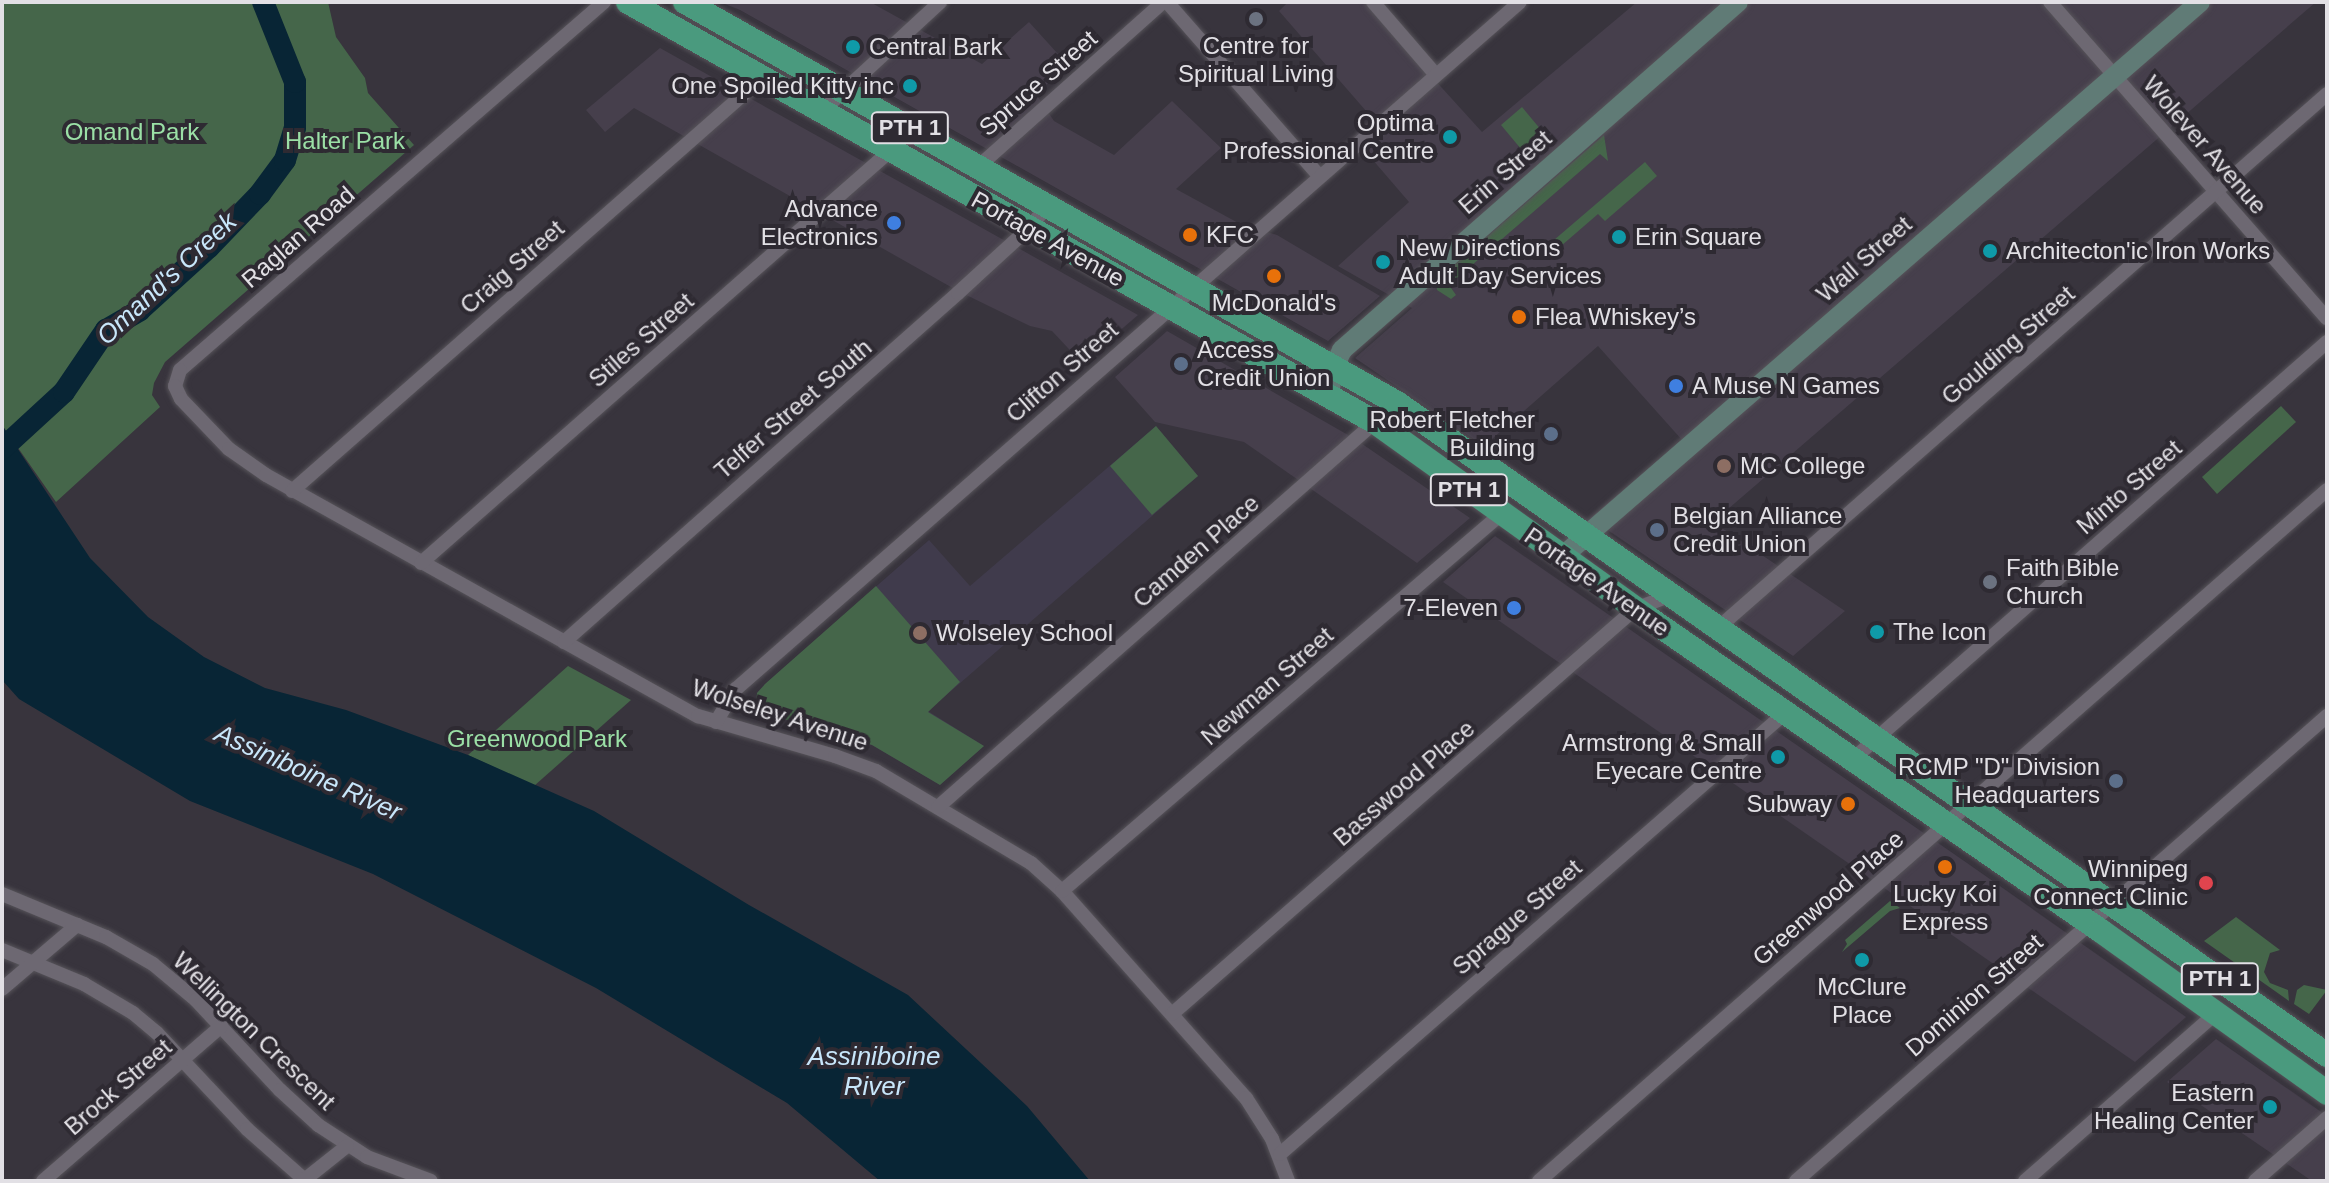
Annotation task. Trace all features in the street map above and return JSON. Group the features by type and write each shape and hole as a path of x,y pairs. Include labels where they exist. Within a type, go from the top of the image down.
{"highway":[{"name":"Portage Avenue","path":"628,2 1375,422 1635,609 2089,923 2327,1093"},
{"name":"Portage Avenue","path":"685,2 716,10 841,91 1397,403 2327,1055"}],"main road":[{"name":"Erin Street","path":"1329,396 1333,368 1342,350 1738,2"},
{"name":"Wall Street","path":"1563,556 2200,2"}],"street":[{"name":"Raglan Road","path":"175,386 180,370 278,282 604,2"},
{"path":"821,112 940,2"},
{"path":"1165,2 1320,177"},
{"name":"Spruce Street","path":"979,166 1165,2"},
{"path":"1373,2 1436,75"},
{"name":"Clifton Street","path":"716,722 736,689 1520,2"},
{"name":"Wolever Avenue","path":"2050,2 2327,318"},
{"name":"Craig Street","path":"292,491 762,78"},
{"name":"Goulding Street","path":"1718,628 2327,94"},
{"name":"Stiles Street","path":"421,563 890,151"},
{"name":"Telfer Street South","path":"564,642 1029,228 1048,205"},
{"name":"Minto Street","path":"1852,760 2327,342"},
{"name":"Wolseley Avenue","path":"175,386 184,403 229,449 292,491 421,563 698,716 862,765 1031,863 1062,891 1246,1098 1280,1154 1288,1181"},
{"name":"Camden Place","path":"938,807 1375,422"},
{"name":"Greenwood Place","path":"1539,1181 2327,490"},
{"name":"Newman Street","path":"1062,891 1501,514"},
{"name":"Basswood Place","path":"1172,1014 1635,609 1671,595"},
{"name":"Sprague Street","path":"1280,1154 1784,714"},
{"name":"Dominion Street","path":"1796,1181 2327,716"},
{"name":"Wellington Crescent","path":"2,894 116,942 162,971 221,1026 297,1108 347,1146 431,1181"},
{"path":"2,989 77,925"},
{"path":"2,950 84,984 133,1013 183,1060 247,1129 305,1181 347,1146"},
{"path":"2025,1181 2215,1014"},
{"name":"Brock Street","path":"43,1181 221,1026"},
{"path":"2255,1181 2327,1118"}],"shaded area":[{"path":"720,2 870,2 982,64 1029,22 1068,65 1036,94 1054,121 1114,155 1172,101 1221,148 1176,189 1242,225 1277,235 1380,296 1328,341 740,10"},
{"path":"1288,2 1364,2 1482,132 1637,2 2316,2 1713,522 1845,611 1793,656 1590,518 1682,440 1598,346 1484,446 1355,358 1412,308 1338,266 1409,202 1353,137 1373,119 1279,11"},
{"path":"660,48 1138,315 1082,363 1052,331 1030,326 958,291 634,108 605,132 586,110"},
{"path":"1167,331 1355,439 1470,518 1417,563 1244,442 1155,422 1115,377"},
{"name":"Wolseley School","path":"1156,426 1198,476 928,711 984,746 940,785 872,745 763,713 756,706 757,693 765,684 929,540 970,586"},
{"path":"1495,536 2186,1017 2135,1062 1443,582"},
{"path":"2216,1039 2327,1116 2327,1181 2312,1181 2167,1082"}],"green space":[{"name":"Omand Park","path":"2,2 254,2 277,45 285,67 291,106 281,156 241,209 141,300 150,310 273,189 291,157 301,121 299,77 270,2 328,2 336,37 365,78 368,93 414,145 165,362 154,383 152,395 160,407 56,502 2,425"},
{"path":"1522,107 1552,143 1531,161 1501,125"},
{"path":"1604,135 1608,161 1600,154 1449,285 1456,295 1451,299 1437,290 1436,281"},
{"path":"1645,162 1657,176 1605,221 1598,214 1546,259 1540,252"},
{"path":"2281,406 2296,422 2217,494 2202,477"},
{"path":"1156,426 1198,476 1152,515 1110,466"},
{"path":"876,586 960,682 928,712 984,746 940,785 872,745 763,713 756,706 757,693 765,684"},
{"name":"Greenwood Park","path":"568,666 631,700 534,786 468,755"},
{"path":"1890,901 1900,908 1890,911 1842,952 1847,944 1845,940"},
{"path":"2236,917 2280,950 2270,953 2264,972 2270,983 2288,990 2289,1001 2204,941"},
{"path":"2304,985 2327,990 2309,1014 2294,1004 2297,990"}],"water":[{"name":"Assiniboine River","path":"2,425 90,558 148,617 204,657 265,688 346,710 468,755 594,811 749,905 908,995 1027,1106 1090,1181 880,1181 787,1103 596,988 373,874 190,801 19,699 2,680"}],"waterway":[{"name":"Omand's Creek","path":"2,449 64,392 106,330 140,310 209,247 260,194 285,160 295,128 295,82 263,2"}],"place":[{"name":"Centre for Spiritual Living","path":"1256,19"},
{"name":"Central Bark","path":"853,47"},
{"name":"One Spoiled Kitty inc","path":"910,86"},
{"name":"Optima Professional Centre","path":"1450,137"},
{"name":"Advance Electronics","path":"894,223"},
{"name":"KFC","path":"1190,235"},
{"name":"Erin Square","path":"1619,237"},
{"name":"Architecton'ic Iron Works","path":"1990,251"},
{"name":"New Directions Adult Day Services","path":"1383,262"},
{"name":"McDonald's","path":"1274,276"},
{"name":"Flea Whiskey’s","path":"1519,317"},
{"name":"Access Credit Union","path":"1181,364"},
{"name":"A Muse N Games","path":"1676,386"},
{"name":"Robert Fletcher Building","path":"1551,434"},
{"name":"MC College","path":"1724,466"},
{"name":"Belgian Alliance Credit Union","path":"1657,530"},
{"name":"Faith Bible Church","path":"1990,582"},
{"name":"7-Eleven","path":"1514,608"},
{"name":"The Icon","path":"1877,632"},
{"name":"Wolseley School","path":"920,633"},
{"name":"Armstrong & Small Eyecare Centre","path":"1778,757"},
{"name":"RCMP \"D\" Division Headquarters","path":"2116,781"},
{"name":"Subway","path":"1848,804"},
{"name":"Lucky Koi Express","path":"1945,867"},
{"name":"Winnipeg Connect Clinic","path":"2206,883"},
{"name":"McClure Place","path":"1862,960"},
{"name":"Eastern Healing Center","path":"2270,1107"}],"park label":[{"name":"Halter Park","path":"345,141"}]}
